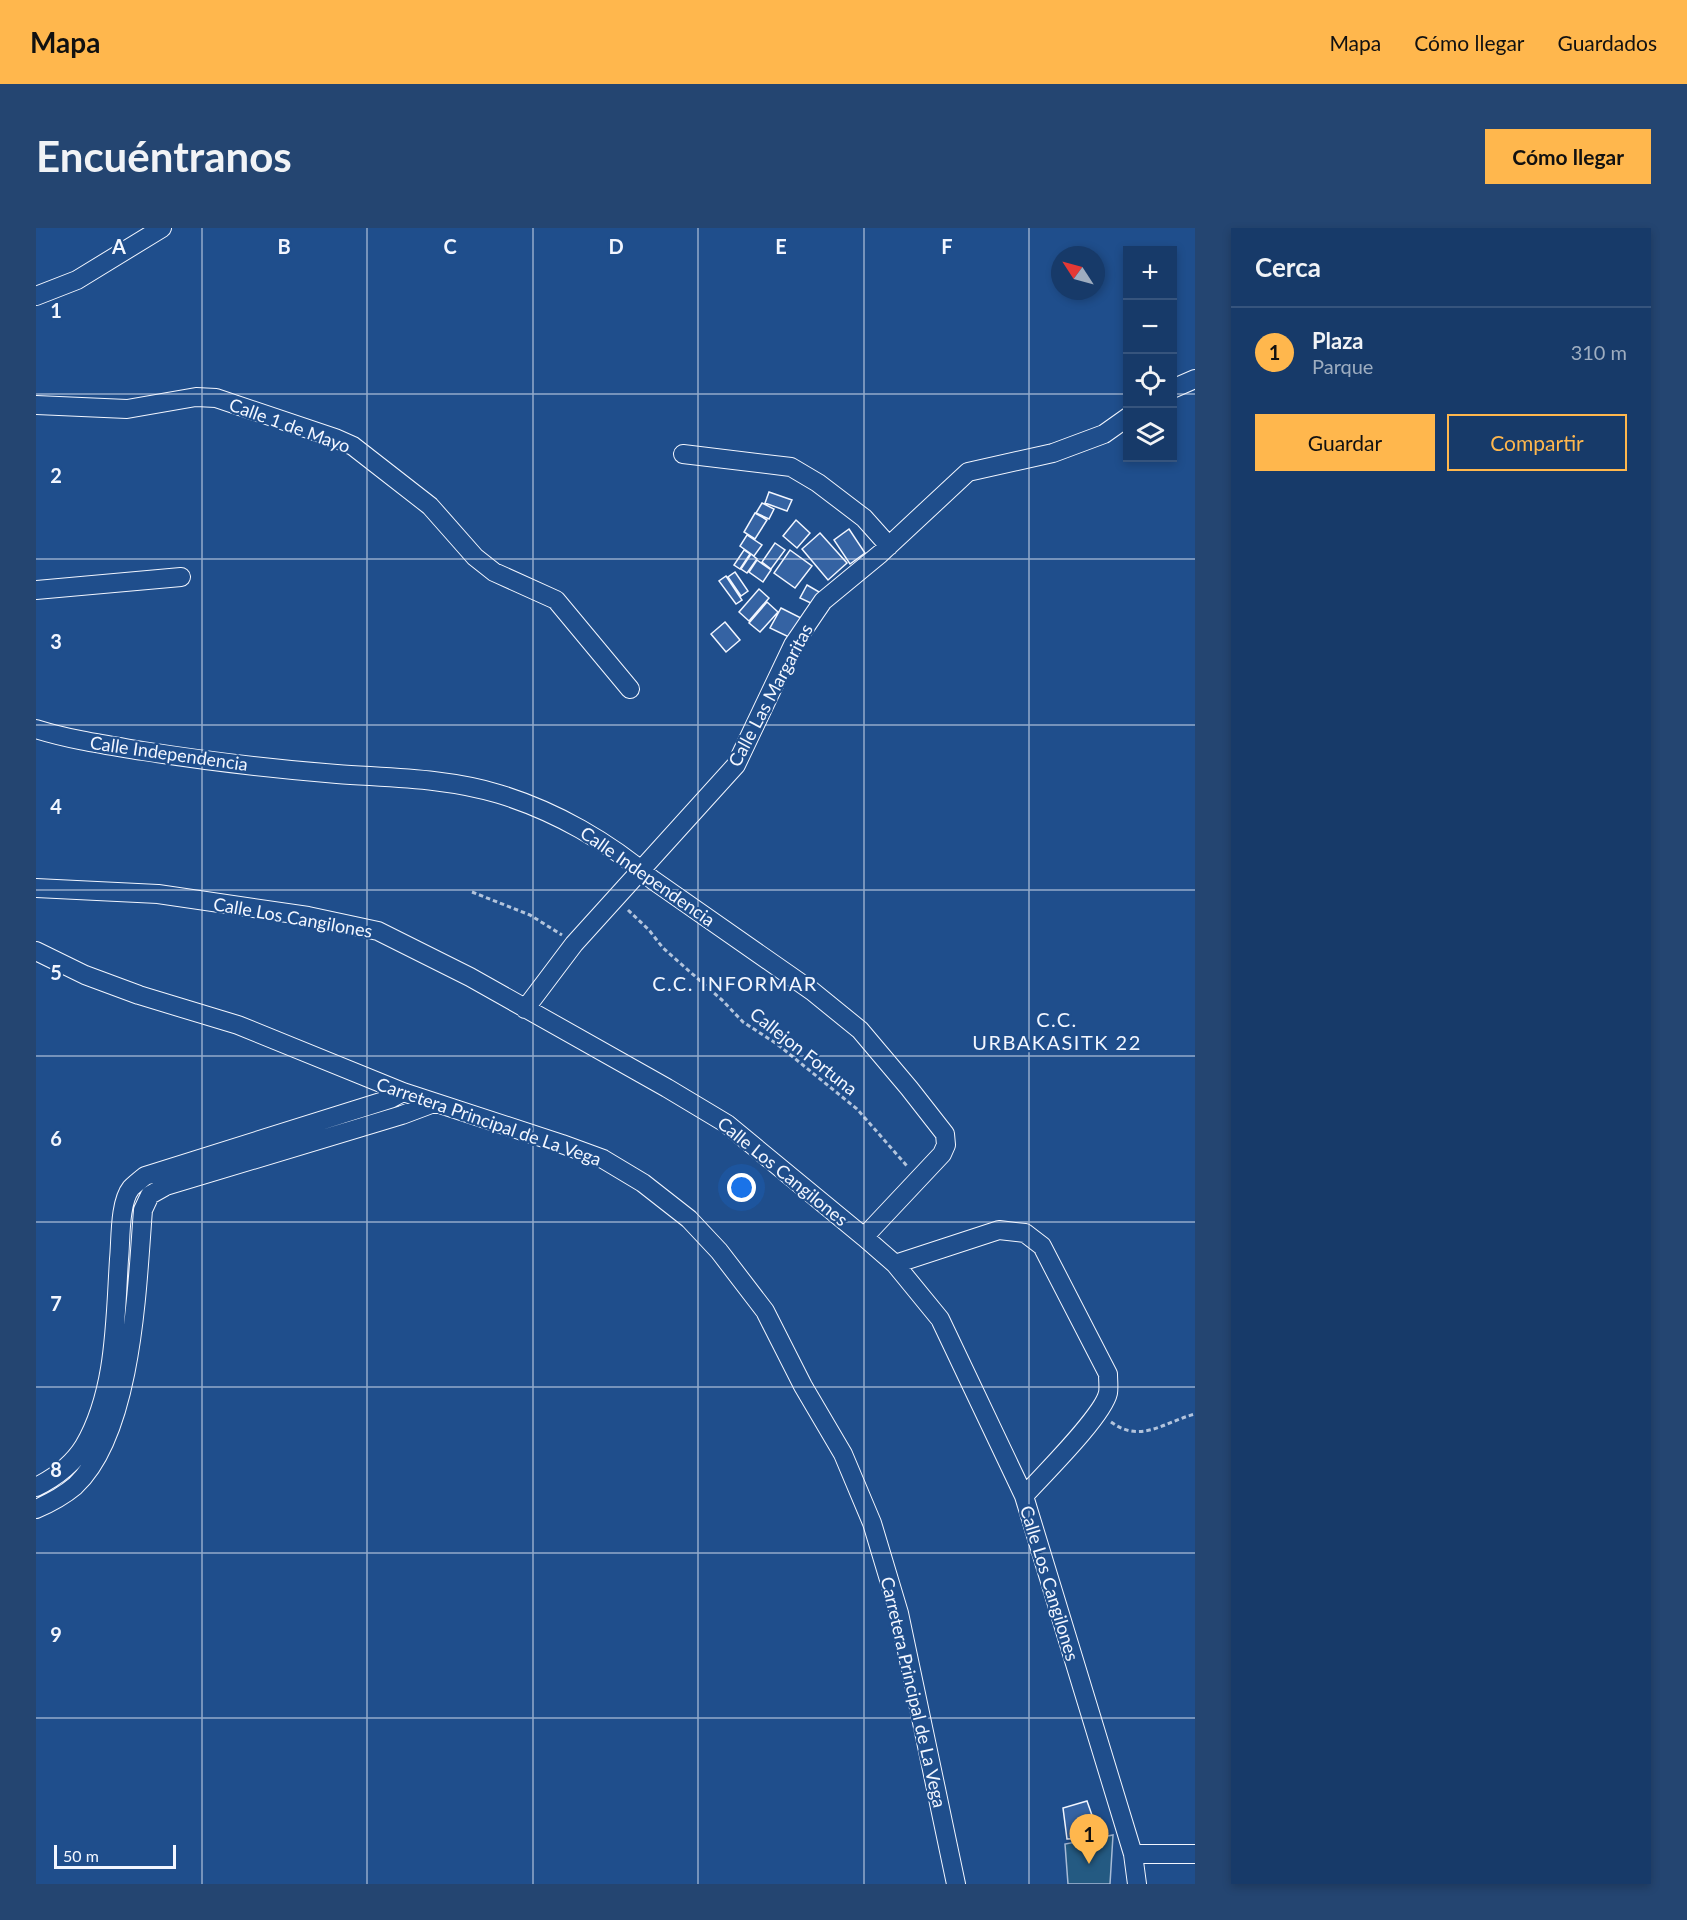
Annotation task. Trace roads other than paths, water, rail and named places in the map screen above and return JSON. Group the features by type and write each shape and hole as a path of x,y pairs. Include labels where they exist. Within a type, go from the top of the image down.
{"street":[{"path":"36,296 76,280 162,228"},
{"path":"1177,386 1195,379"},
{"name":"Calle 1 de Mayo","path":"36,405 127,409 196,397 216,398 353,446 429,506 475,557 494,572 556,600 630,689"},
{"name":"Calle Las Margaritas","path":"525,1009 574,944 735,765 793,645 823,601 889,546 968,472 1053,453 1104,434 1123,421"},
{"path":"682,454 790,467 818,483 864,518 889,546"},
{"path":"36,590 181,578"},
{"name":"Calle Independencia","path":"36,729 63,738 170,755 315,772 444,782 499,794 573,825 629,860 653,880 821,997 860,1030 945,1134 946,1144 942,1154 864,1237"},
{"name":"Calle Los Cangilones","path":"36,888 158,894 309,916 378,931 470,977 727,1124 895,1264 940,1319 1024,1496 1133,1854 1137,1884"},
{"name":"Carretera Principal de La Vega","path":"36,951 85,975 139,995 238,1025 403,1092 603,1159 643,1183 689,1219 719,1251 765,1311 803,1386 843,1454 872,1523 900,1613 956,1884"},
{"path":"36,1487 60,1473 83,1447 100,1410 108,1380 123,1209 130,1189 145,1176 390,1099 403,1092"},
{"path":"36,1509 56,1500 76,1485 96,1458 113,1420 122,1391 134,1324 142,1210 150,1195 166,1186 402,1115 434,1103"},
{"path":"895,1264 999,1230 1025,1233 1042,1246 1108,1374 1108,1394 1083,1431 1024,1496"},
{"path":"1133,1854 1195,1854"}],"place":[{"name":"Plaza","path":"1089,1864"}],"district":[{"name":"C.C. INFORMAR","path":"735,983"},
{"name":"C.C. URBAKASITK 22","path":"1057,1030"}]}
